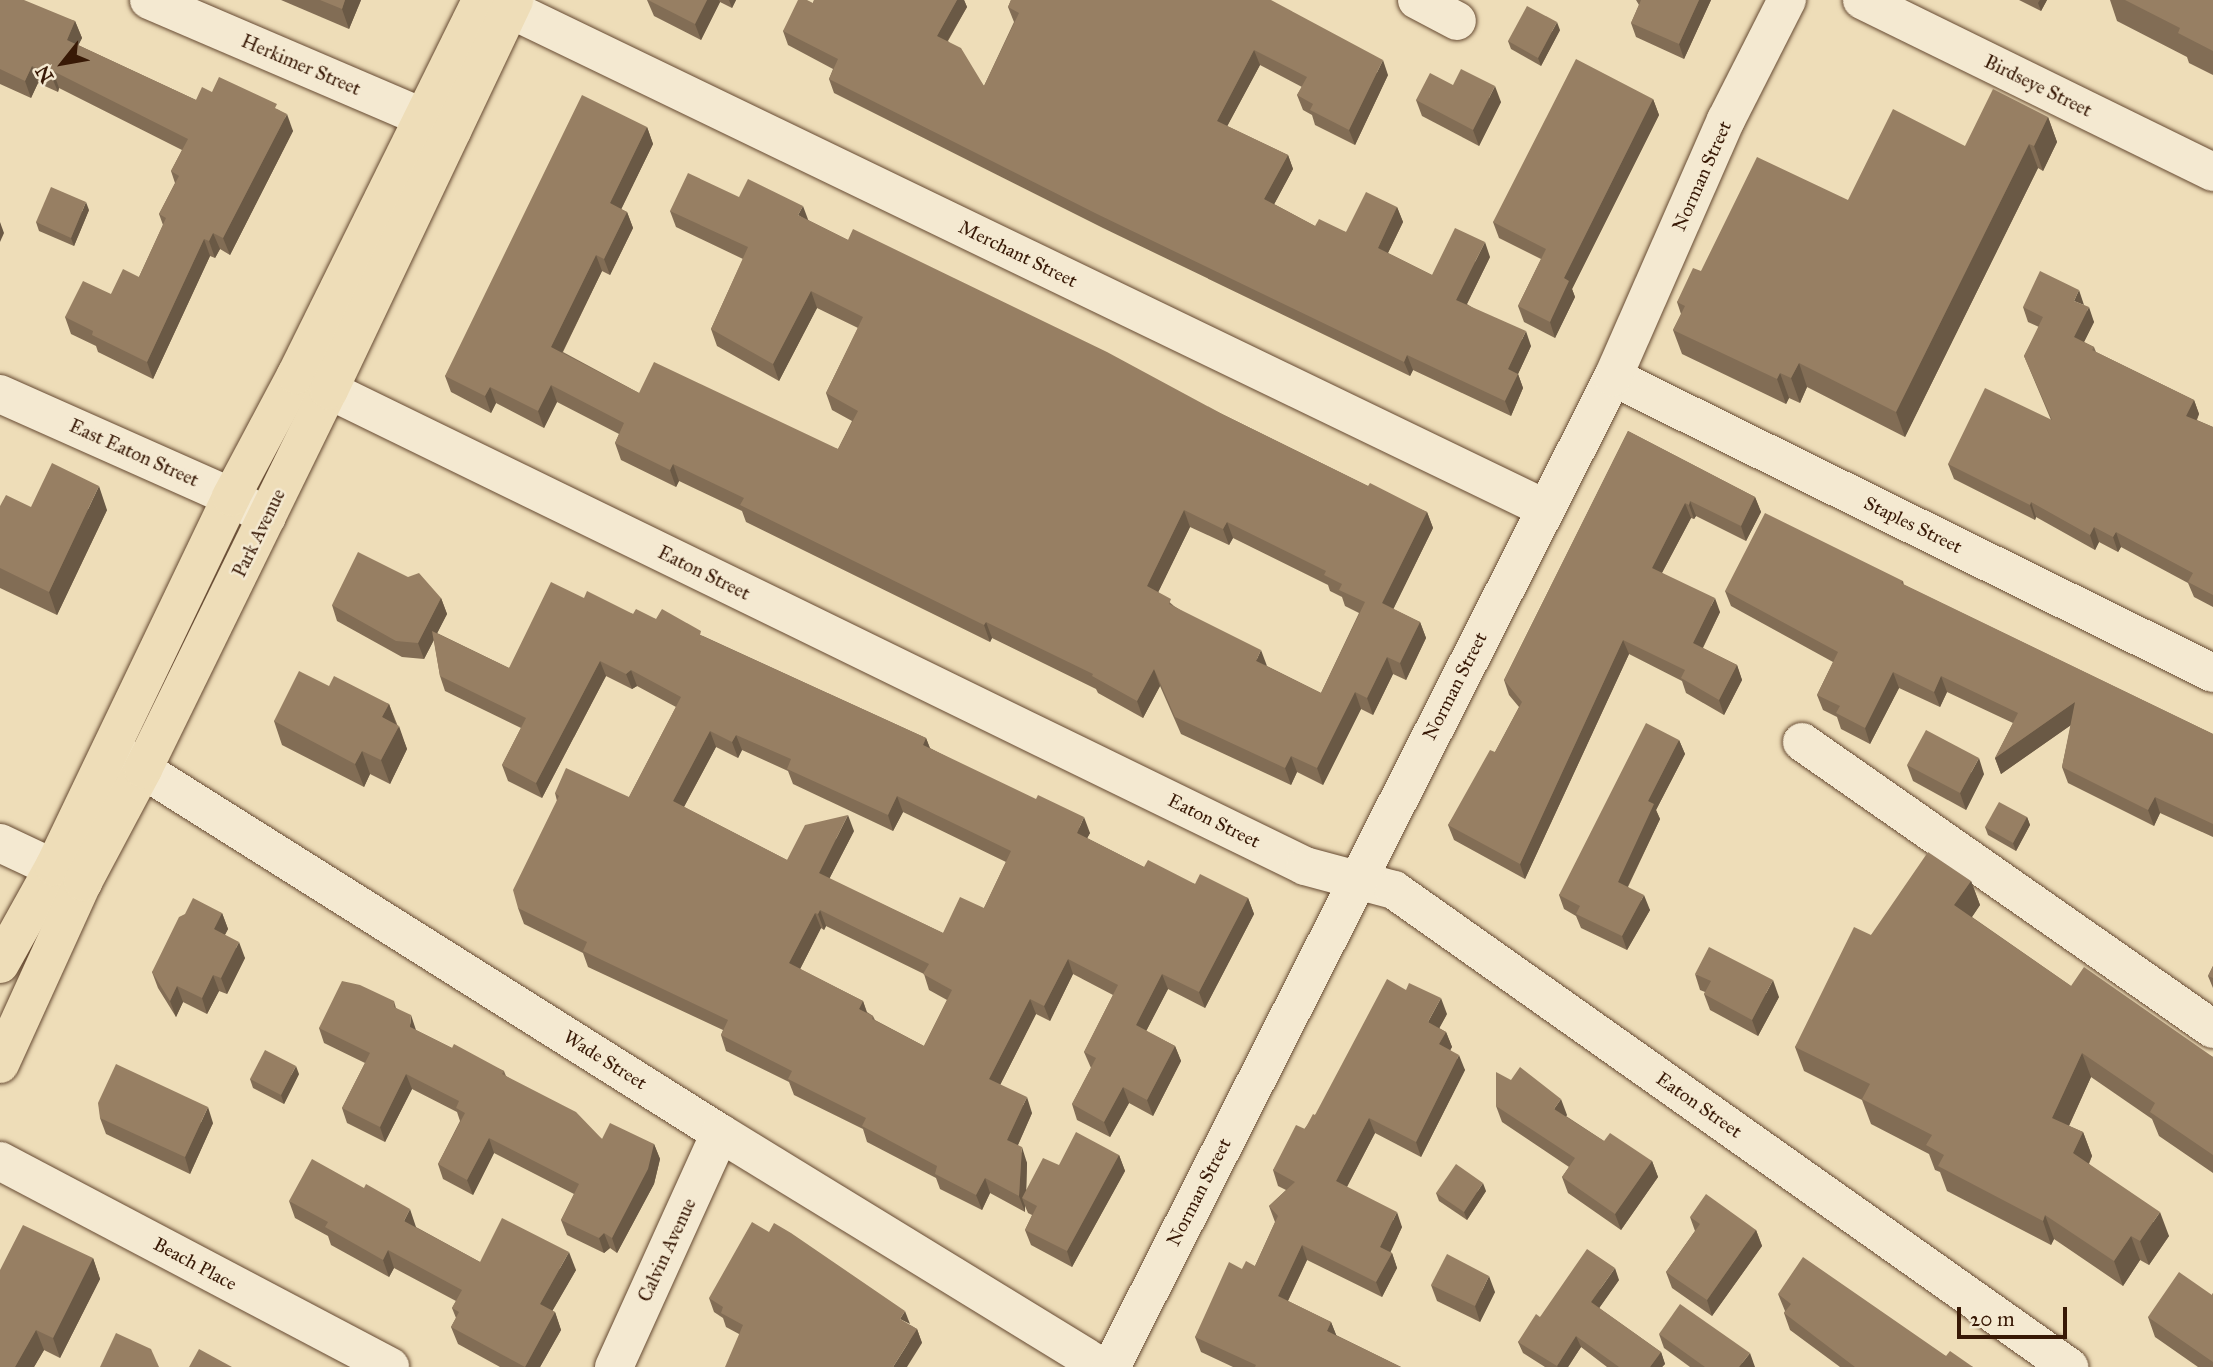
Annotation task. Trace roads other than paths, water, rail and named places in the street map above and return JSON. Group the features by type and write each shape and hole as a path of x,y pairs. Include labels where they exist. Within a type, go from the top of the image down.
{"main road":[{"name":"Park Avenue","path":"0,964 68,875 143,769 267,517 313,382 437,123 499,2"},
{"name":"Park Avenue","path":"0,1064 110,748 232,497 313,382"}],"street":[{"name":"Herkimer Street","path":"149,0 437,123"},
{"path":"1417,0 1457,20"},
{"name":"Norman Street","path":"1111,1367 1613,377 1726,120 1787,0"},
{"name":"Birdseye Street","path":"1862,0 2213,172"},
{"name":"Merchant Street","path":"499,2 1545,508"},
{"name":"Staples Street","path":"1613,377 2213,673"},
{"name":"Eaton Street","path":"313,382 1305,866 1394,890 2069,1367"},
{"name":"East Eaton Street","path":"0,394 232,497 267,517"},
{"path":"1802,742 2213,1029"},
{"name":"Wade Street","path":"110,748 720,1133 1102,1367"},
{"path":"0,843 68,875"},
{"name":"Calvin Avenue","path":"614,1367 720,1133"},
{"name":"Beach Place","path":"0,1161 390,1367"}]}
